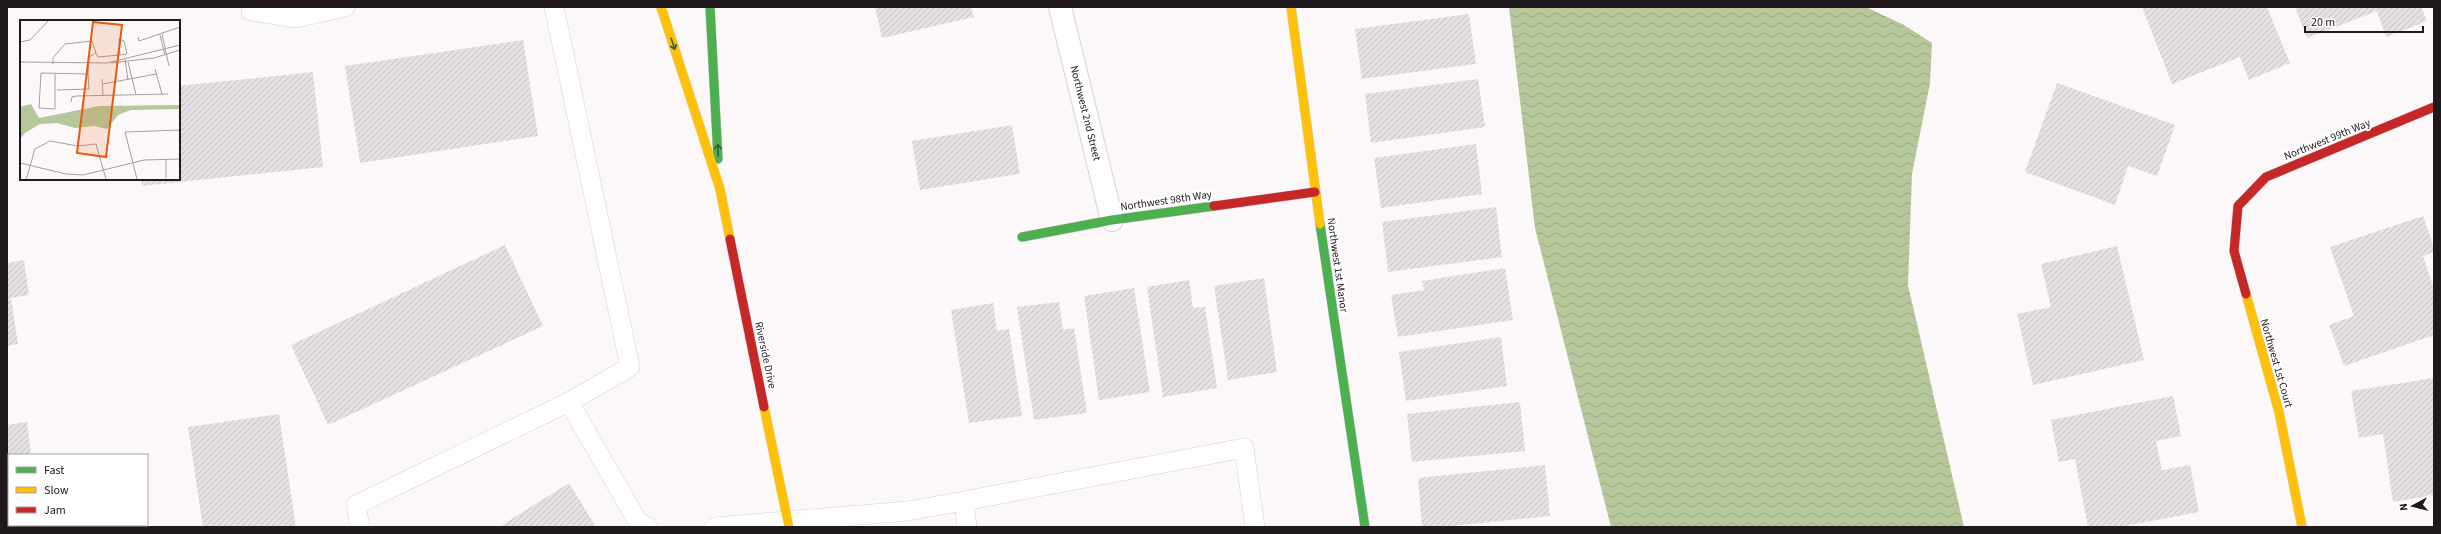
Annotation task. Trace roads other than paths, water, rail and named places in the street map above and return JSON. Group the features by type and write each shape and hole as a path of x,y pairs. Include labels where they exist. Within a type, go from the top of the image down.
{"street":[{"name":"Riverside Drive","path":"661,7 720,188 788,524"},
{"name":"Riverside Drive","path":"710,7 720,188"},
{"name":"Northwest 2nd Street","path":"1060,7 1112,220"},
{"name":"Northwest 1st Manor","path":"1291,7 1315,192 1365,527"},
{"name":"Northwest 99th Way","path":"2238,206 2266,177 2434,107"},
{"name":"Northwest 98th Way","path":"1022,237 1112,220 1315,192"},
{"name":"Northwest 1st Court","path":"2238,206 2234,251 2279,412 2302,527"}],"lane":[{"path":"253,7 251,11 296,18 345,7"},
{"path":"360,527 356,505 569,402 630,367 554,7"},
{"path":"569,402 638,522 648,527"},
{"path":"715,527 788,524 908,511 1244,448 1255,527"},
{"path":"964,501 968,527"}],"water":[{"path":"1509,7 1866,7 1904,25 1932,43 1930,83 1912,174 1908,285 1964,527 1611,527 1535,228"}]}
